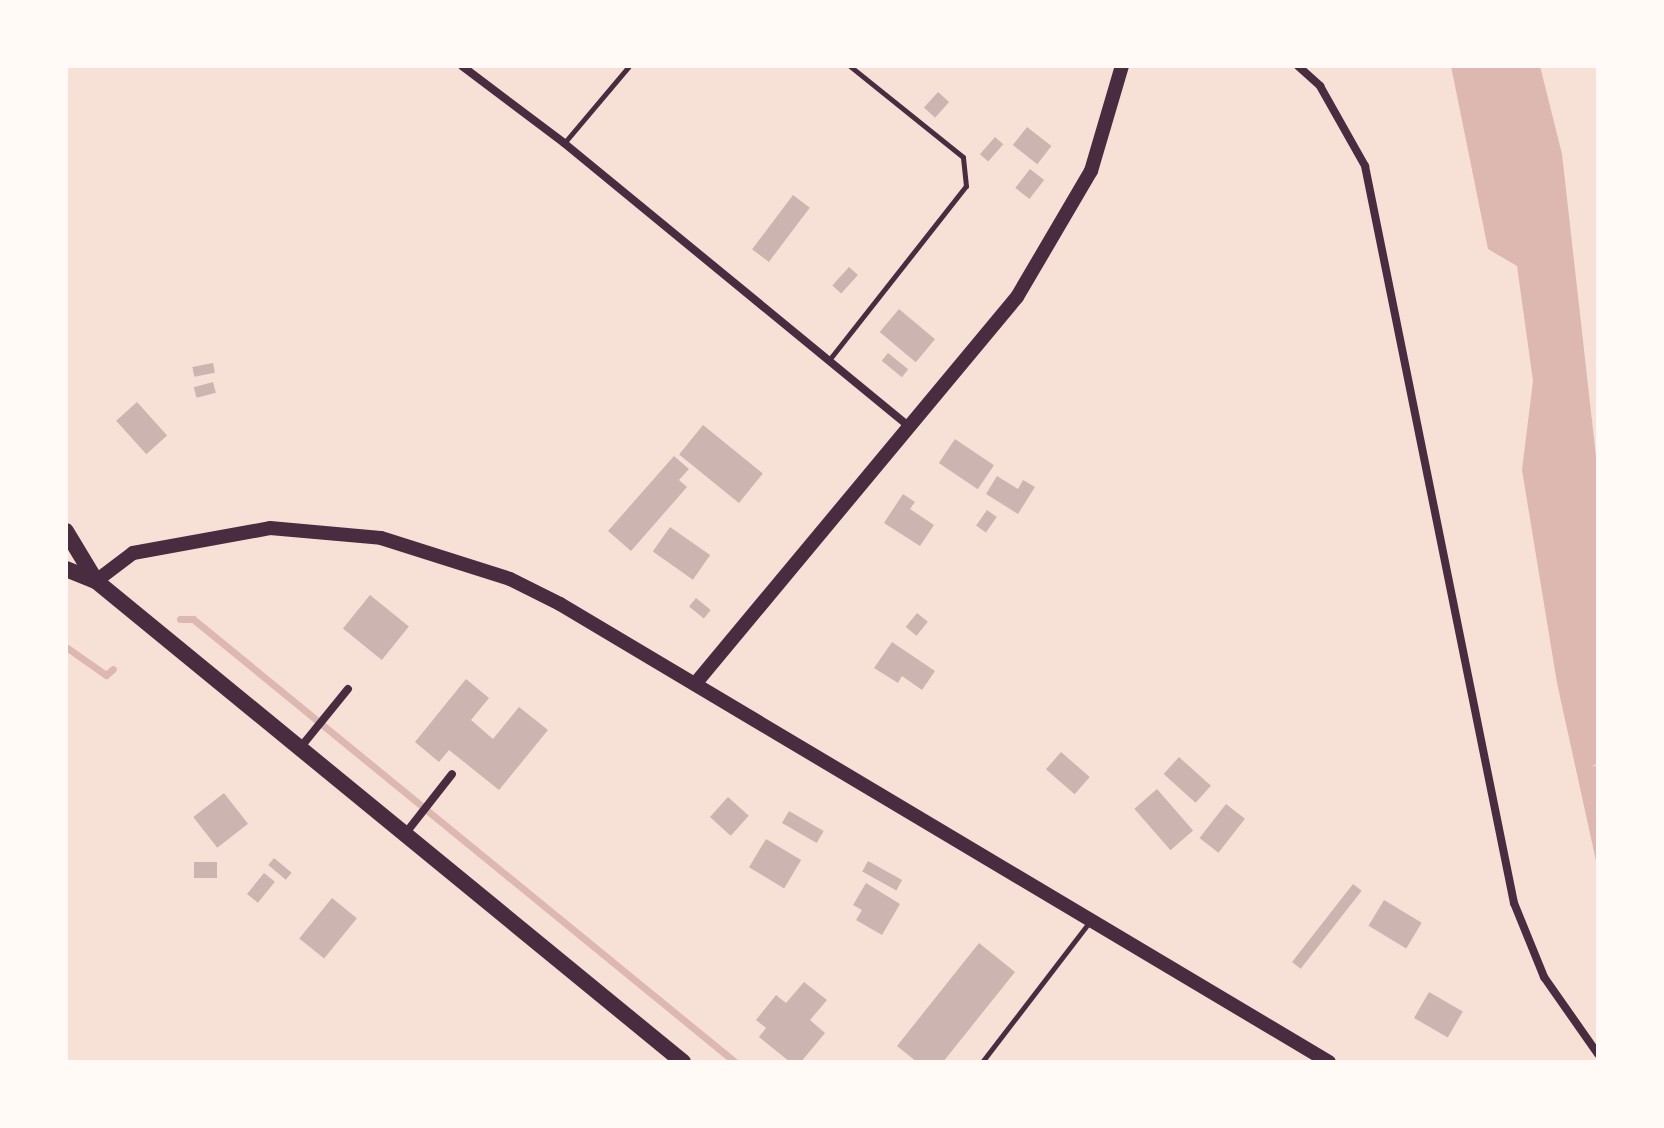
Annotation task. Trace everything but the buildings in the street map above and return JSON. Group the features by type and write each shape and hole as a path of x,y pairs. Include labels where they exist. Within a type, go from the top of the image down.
{"highway":[{"path":"66,531 96,581"},
{"path":"66,569 96,581 304,742 410,828 683,1062"}],"main road":[{"path":"695,684 912,429 1017,297 1091,171 1122,66"},
{"path":"96,581 133,553 270,528 381,538 510,579 695,684 1329,1062"}],"street":[{"path":"462,66 564,143 912,429"},
{"path":"1298,66 1320,86 1365,166 1514,903 1544,977 1598,1054"},
{"path":"304,742 348,689"},
{"path":"410,828 452,774"}],"lane":[{"path":"564,143 629,66"},
{"path":"829,360 966,186 963,157 850,66"},
{"path":"982,1062 1091,921"}],"shaded area":[{"path":"1451,66 1540,66 1562,154 1598,474 1598,763 1591,767 1598,765 1598,870 1557,683 1522,470 1533,381 1517,266 1488,249"}],"waterway":[{"path":"180,619 193,619 735,1062"},
{"path":"66,647 106,675 113,669"}]}
